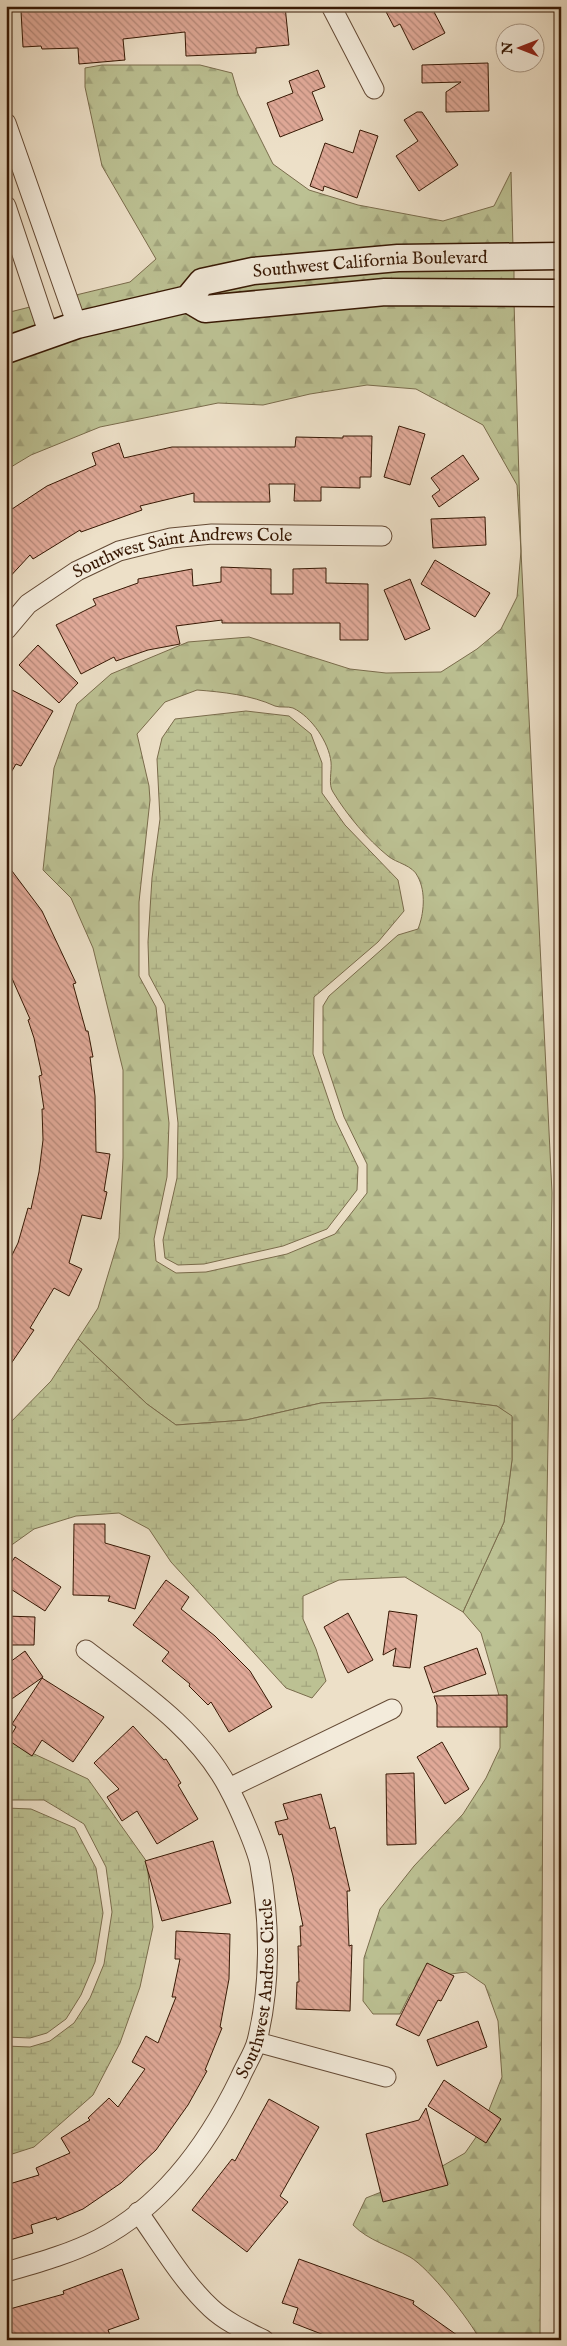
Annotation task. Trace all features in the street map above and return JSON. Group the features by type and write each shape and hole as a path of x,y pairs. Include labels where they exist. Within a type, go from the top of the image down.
{"street":[{"path":"331,6 374,89"},
{"path":"6,123 78,325"},
{"path":"6,206 49,335"},
{"name":"Southwest California Boulevard","path":"561,256 398,258 253,271 202,282 188,299 205,309 385,292 561,293"},
{"path":"6,350 78,325 188,299"},
{"name":"Southwest Saint Andrews Cole","path":"6,630 28,604 77,571 119,551 171,538 212,534 382,536"},
{"name":"Southwest Andros Circle","path":"6,2272 54,2257 99,2239 138,2212 182,2172 209,2136 257,2042 266,1983 267,1931 260,1864 229,1788 194,1739 151,1700 86,1650"},
{"path":"229,1788 392,1710"},
{"path":"257,2042 386,2077"},
{"path":"138,2212 182,2274 211,2308 230,2322 264,2340"}],"green space":[{"path":"102,65 200,65 232,73 238,94 273,164 309,190 358,205 443,221 494,206 511,172 513,248 182,291 83,314 76,295 130,282 156,259 102,166 85,87 85,68"},
{"path":"514,265 514,284 207,301 208,290 328,272"},
{"path":"385,300 514,301 521,551 517,485 483,425 416,389 367,385 310,394 263,405 218,403 100,427 31,455 6,470 6,359 80,333 186,308"},
{"path":"30,307 37,330 6,341 6,313"},
{"path":"521,551 552,1193 543,1749 540,2340 480,2340 468,2320 428,2272 410,2257 373,2239 353,2225 366,2198 432,2172 465,2153 481,2130 502,2077 498,2021 485,1985 466,1972 443,1975 410,1994 400,2014 373,2014 363,2001 364,1958 380,1909 414,1866 463,1814 486,1778 500,1748 500,1699 481,1633 463,1612 504,1522 512,1460 512,1417 497,1406 432,1398 321,1403 246,1420 176,1425 147,1404 78,1339 98,1308 119,1238 123,1158 123,1070 93,948 71,898 43,870 54,768 77,704 111,674 188,642 249,637 350,669 386,673 441,672 477,649 501,629 517,597","holes":["197,690 256,699 277,707 291,707 307,718 323,739 330,755 330,782 333,792 351,818 373,842 388,856 416,873 421,883 423,903 422,917 418,929 398,935 329,996 323,1006 323,1053 344,1117 367,1164 367,1193 335,1234 287,1254 206,1272 176,1273 156,1261 154,1239 167,1177 169,1123 156,1007 139,976 139,902 150,800 149,786 137,734 165,702"]},
{"path":"246,711 289,716 311,734 322,763 322,793 345,825 398,880 404,911 378,942 314,997 313,1054 335,1119 358,1167 357,1190 327,1229 283,1246 204,1264 178,1265 165,1258 163,1240 177,1178 178,1123 165,1005 149,975 148,942 152,878 160,819 157,759 162,738 175,719"},
{"path":"78,1339 147,1404 176,1425 246,1420 321,1403 432,1398 497,1406 512,1416 512,1460 504,1522 463,1612 405,1577 339,1580 303,1596 303,1619 316,1649 326,1681 312,1698 286,1688 171,1562 149,1529 119,1513 76,1516 34,1529 6,1549 6,1427 51,1381"},
{"path":"6,1736 32,1753 88,1779 147,1862 153,1927 140,1987 120,2043 93,2095 34,2147 6,2156 6,2046 30,2047 50,2041 74,2023 90,1998 104,1964 112,1912 106,1867 84,1824 44,1800 6,1800"},
{"path":"6,1808 31,1809 75,1828 96,1868 103,1913 95,1962 81,1995 66,2019 47,2033 30,2038 6,2037"}],"building":[{"path":"50,6 285,6 289,45 256,48 256,53 186,56 185,32 123,39 125,60 79,64 78,48 42,49 41,46 23,47 21,11 50,10"},
{"path":"383,6 431,6 445,33 413,50 400,24 394,27"},
{"path":"488,63 489,111 446,112 446,92 461,82 422,83 422,65"},
{"path":"318,70 325,87 312,92 323,120 280,137 267,103 293,93 289,81"},
{"path":"417,112 422,112 458,165 419,191 396,156 418,141 404,120"},
{"path":"360,130 378,136 357,198 324,186 323,191 310,186 325,143 353,153"},
{"path":"399,426 425,434 410,485 384,477"},
{"path":"343,436 372,436 371,477 360,477 360,488 321,487 321,501 294,501 295,484 269,484 270,502 194,502 194,493 140,506 142,510 81,532 80,530 33,559 30,555 6,581 6,513 47,486 96,465 92,453 119,443 124,458 172,447 295,447 296,437 343,438"},
{"path":"463,455 479,479 439,507 432,496 440,490 431,478"},
{"path":"485,517 486,545 433,548 431,519"},
{"path":"435,560 490,593 475,617 421,584"},
{"path":"221,567 271,569 271,594 293,594 293,569 326,568 326,583 368,584 368,640 340,640 340,623 222,623 222,620 176,626 180,644 148,650 116,661 114,657 81,674 56,625 96,605 93,599 138,583 138,579 192,569 193,586 221,582"},
{"path":"410,579 430,629 405,640 384,590"},
{"path":"38,645 78,683 59,703 19,665"},
{"path":"6,687 53,711 21,766 16,764 6,781"},
{"path":"6,863 42,911 76,983 73,984 86,1031 88,1031 93,1057 90,1057 95,1096 96,1152 110,1154 104,1191 107,1192 101,1219 82,1215 69,1263 82,1269 69,1296 54,1288 30,1328 34,1330 6,1371 6,1267 18,1243 28,1208 31,1209 39,1172 43,1140 42,1109 44,1109 39,1076 42,1075 28,1020 30,1019 6,965"},
{"path":"74,1524 105,1524 105,1543 150,1556 135,1609 108,1601 110,1596 73,1595"},
{"path":"15,1557 61,1587 45,1611 6,1586 6,1570"},
{"path":"166,1580 189,1597 181,1609 215,1636 250,1671 272,1707 229,1732 211,1702 208,1705 189,1686 190,1684 162,1661 169,1652 133,1625"},
{"path":"389,1611 417,1615 410,1668 393,1666 396,1648 383,1655"},
{"path":"348,1613 373,1660 348,1673 324,1627"},
{"path":"6,1616 35,1617 34,1645 6,1645"},
{"path":"477,1648 486,1674 433,1693 424,1667"},
{"path":"25,1651 43,1677 6,1703 6,1665"},
{"path":"42,1678 104,1717 73,1762 42,1740 32,1756 8,1740 16,1727 12,1724"},
{"path":"507,1695 507,1727 437,1727 437,1705 434,1696"},
{"path":"133,1726 164,1760 166,1759 181,1783 178,1785 198,1819 157,1844 137,1811 122,1821 107,1797 119,1789 94,1763"},
{"path":"442,1742 469,1789 445,1804 417,1757"},
{"path":"414,1773 416,1844 387,1845 386,1774"},
{"path":"321,1794 330,1829 335,1827 350,1891 347,1891 349,1946 352,1945 350,2011 296,2009 297,1982 299,1982 298,1946 301,1946 300,1926 303,1926 282,1834 279,1835 275,1822 288,1819 283,1804"},
{"path":"213,1841 231,1903 162,1921 145,1861"},
{"path":"176,1931 230,1934 229,1979 220,2027 222,2028 205,2070 207,2071 188,2105 156,2150 121,2183 83,2209 57,2220 56,2217 31,2225 33,2233 6,2241 6,2185 39,2175 36,2168 70,2153 61,2138 90,2120 88,2118 109,2098 118,2107 145,2069 132,2062 146,2036 158,2043 176,1997 172,1997 180,1959 175,1959"},
{"path":"427,1963 454,1976 441,2001 438,2000 419,2036 396,2025"},
{"path":"478,2021 487,2047 437,2066 427,2040"},
{"path":"444,2080 501,2119 486,2143 428,2106"},
{"path":"269,2099 319,2127 280,2196 288,2202 247,2252 192,2210 232,2159 235,2161"},
{"path":"426,2108 448,2185 383,2202 366,2134 419,2120"},
{"path":"299,2259 414,2301 413,2304 464,2340 337,2340 293,2323 298,2308 282,2303"},
{"path":"122,2269 139,2319 108,2330 112,2340 6,2340 6,2310 64,2294 63,2291"}]}
